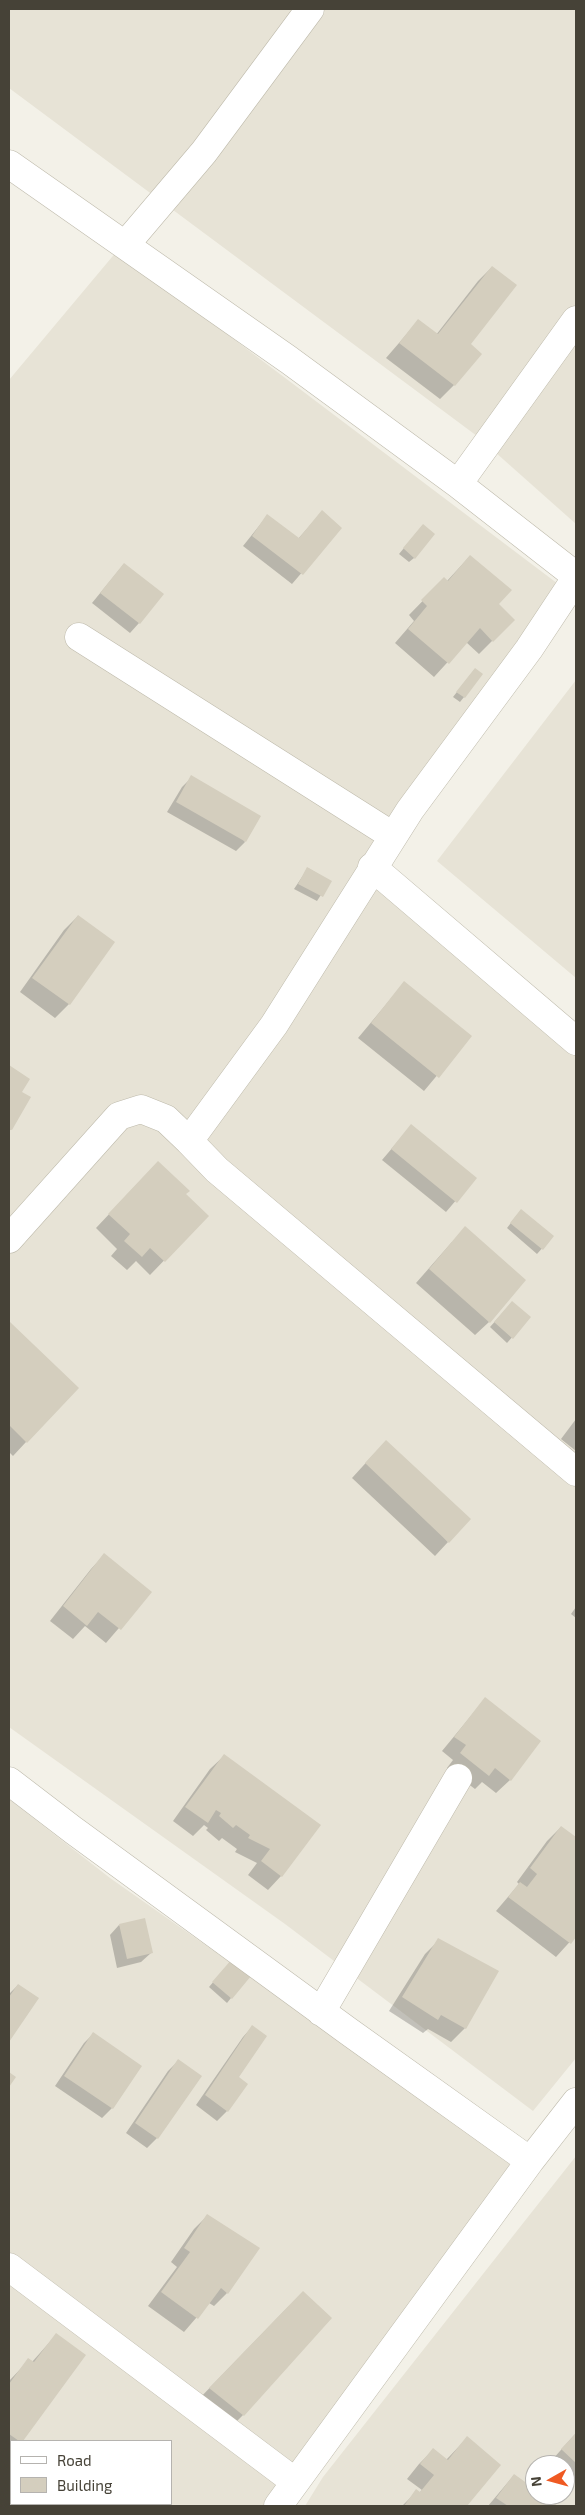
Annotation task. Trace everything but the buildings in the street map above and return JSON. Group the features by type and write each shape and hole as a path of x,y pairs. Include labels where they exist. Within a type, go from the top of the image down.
{"street":[{"path":"126,244 204,152 310,9"},
{"path":"9,164 126,244 458,484 576,577 529,649 431,780 372,867 274,1025 189,1141"},
{"path":"458,484 576,320"},
{"path":"79,637 393,836"},
{"path":"372,867 576,1041"},
{"path":"9,1239 119,1116 141,1109 166,1119 217,1170 576,1472"},
{"path":"321,2012 458,1778"},
{"path":"9,1781 321,2012 530,2161"},
{"path":"278,2506 294,2481 530,2161 576,2102"},
{"path":"9,2267 294,2481"}],"shaded area":[{"path":"9,9 576,9 576,524 477,436 9,88"},
{"path":"117,251 566,590 361,861 576,1053 576,2058 533,2111 285,1924 9,1727 9,380"},
{"path":"576,680 576,978 437,861"},
{"path":"9,1799 110,1878 516,2163 273,2506 9,2506"},
{"path":"576,2156 576,2506 305,2506 323,2477"}]}
